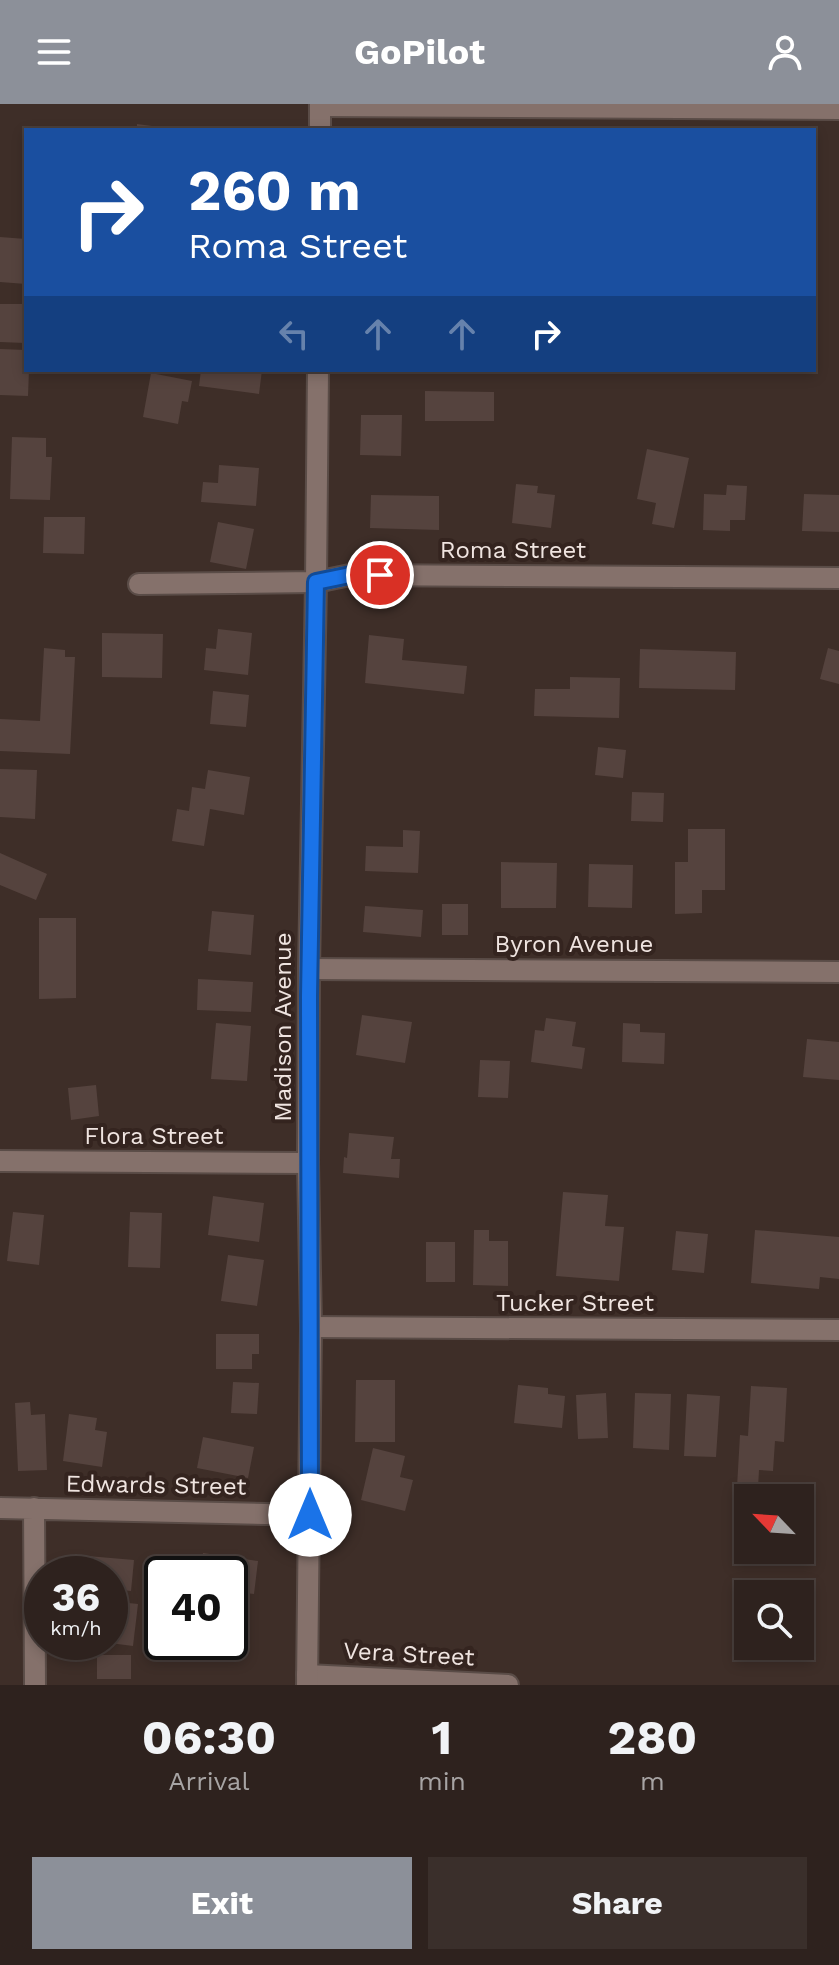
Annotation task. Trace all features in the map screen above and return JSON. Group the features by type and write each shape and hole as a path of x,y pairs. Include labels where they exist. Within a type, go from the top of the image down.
{"street":[{"path":"320,128 320,105 839,109"},
{"name":"Madison Avenue","path":"307,1680 311,1327 309,969 318,372"},
{"name":"Roma Street","path":"139,584 316,582 350,575 839,578"},
{"name":"Byron Avenue","path":"309,969 839,972"},
{"name":"Flora Street","path":"0,1161 308,1163"},
{"name":"Tucker Street","path":"311,1327 839,1330"},
{"name":"Edwards Street","path":"0,1508 310,1515"},
{"path":"34,1508 35,1685"},
{"name":"Vera Street","path":"307,1680 508,1685"}],"building":[{"path":"137,124 167,128 137,128"},
{"path":"0,237 24,239 24,284 0,282"},
{"path":"0,304 24,304 24,343 0,342"},
{"path":"0,349 24,350 24,372 29,372 28,396 0,395"},
{"path":"201,372 262,372 259,394 199,386"},
{"path":"151,373 192,381 188,402 182,401 178,424 143,417"},
{"path":"425,391 494,392 494,421 425,421"},
{"path":"361,415 402,415 401,456 360,455"},
{"path":"12,437 46,438 46,457 52,457 50,500 10,499"},
{"path":"647,449 689,458 674,528 652,524 656,503 637,499"},
{"path":"219,465 259,468 256,506 201,502 203,482 218,483"},
{"path":"516,484 538,486 537,493 555,495 551,528 512,523"},
{"path":"727,485 747,486 745,520 730,520 730,531 703,530 704,494 726,495"},
{"path":"804,494 839,495 839,532 802,531"},
{"path":"371,495 439,496 439,530 370,528"},
{"path":"44,517 85,517 84,554 43,553"},
{"path":"218,522 254,529 246,569 210,562"},
{"path":"218,629 252,633 248,675 204,670 206,648 216,649"},
{"path":"102,633 163,634 162,678 102,677"},
{"path":"369,635 404,639 402,660 467,666 464,694 365,683"},
{"path":"44,648 65,650 65,657 75,657 70,754 0,751 0,719 40,721"},
{"path":"828,648 839,651 839,684 820,679"},
{"path":"640,649 736,652 735,690 639,688"},
{"path":"570,677 620,678 619,718 534,716 535,689 570,689"},
{"path":"213,691 249,695 246,727 210,724"},
{"path":"598,747 626,750 623,778 595,775"},
{"path":"0,769 37,770 35,819 0,817"},
{"path":"208,770 250,777 244,815 210,809 204,846 172,841 177,809 189,811 192,787 205,789"},
{"path":"632,792 664,793 663,822 631,821"},
{"path":"688,829 725,829 725,890 702,890 702,913 675,914 675,862 688,862"},
{"path":"403,830 420,831 418,873 365,871 366,846 403,847"},
{"path":"0,853 47,874 36,900 0,885"},
{"path":"501,862 557,863 556,908 501,908"},
{"path":"589,864 633,865 632,908 588,907"},
{"path":"442,904 468,904 468,935 442,935"},
{"path":"365,906 423,910 421,937 363,932"},
{"path":"212,911 254,915 251,955 208,951"},
{"path":"39,918 76,918 76,998 39,999"},
{"path":"198,979 253,982 251,1012 197,1010"},
{"path":"362,1015 412,1022 405,1063 356,1055"},
{"path":"546,1018 576,1022 572,1046 585,1048 582,1069 531,1062 535,1030 544,1031"},
{"path":"216,1023 251,1026 247,1081 211,1079"},
{"path":"623,1023 640,1024 640,1032 665,1033 664,1064 622,1062"},
{"path":"807,1039 839,1042 839,1080 803,1077"},
{"path":"480,1060 510,1061 508,1098 478,1097"},
{"path":"96,1085 99,1116 71,1120 68,1088"},
{"path":"349,1133 394,1137 391,1159 400,1159 399,1178 343,1173"},
{"path":"563,1192 608,1195 605,1226 624,1227 619,1281 556,1276"},
{"path":"213,1196 264,1203 259,1242 208,1235"},
{"path":"13,1212 44,1215 39,1265 7,1261"},
{"path":"130,1212 162,1213 160,1268 128,1267"},
{"path":"474,1230 489,1230 489,1241 508,1241 508,1286 473,1285"},
{"path":"755,1230 839,1237 839,1279 820,1277 819,1289 751,1283"},
{"path":"676,1231 708,1234 704,1273 672,1270"},
{"path":"426,1242 455,1242 455,1282 426,1282"},
{"path":"228,1255 264,1260 257,1306 221,1301"},
{"path":"216,1334 259,1334 259,1354 252,1354 252,1369 216,1369"},
{"path":"356,1380 395,1380 395,1442 355,1442"},
{"path":"233,1382 259,1383 257,1414 231,1413"},
{"path":"518,1385 548,1388 548,1394 565,1396 562,1428 514,1423"},
{"path":"751,1386 787,1388 784,1442 775,1441 773,1471 759,1470 758,1484 737,1484 740,1435 748,1436"},
{"path":"606,1393 608,1438 578,1439 576,1395"},
{"path":"635,1393 671,1394 669,1450 633,1448"},
{"path":"687,1394 720,1396 716,1457 684,1456"},
{"path":"30,1402 31,1415 45,1414 47,1470 18,1471 15,1403"},
{"path":"69,1414 97,1418 95,1430 107,1432 102,1467 63,1461"},
{"path":"203,1437 254,1447 248,1478 197,1468"},
{"path":"373,1448 405,1456 400,1477 413,1480 405,1511 361,1500"},
{"path":"128,1559 134,1560 131,1591 128,1591"},
{"path":"248,1560 258,1561 254,1594 248,1593"},
{"path":"128,1603 138,1604 133,1646 128,1645"},
{"path":"128,1655 131,1655 131,1679 97,1679 97,1660 128,1660"}],"route":[{"path":"310,1515 309,996 316,582 350,575 380,575"}]}
